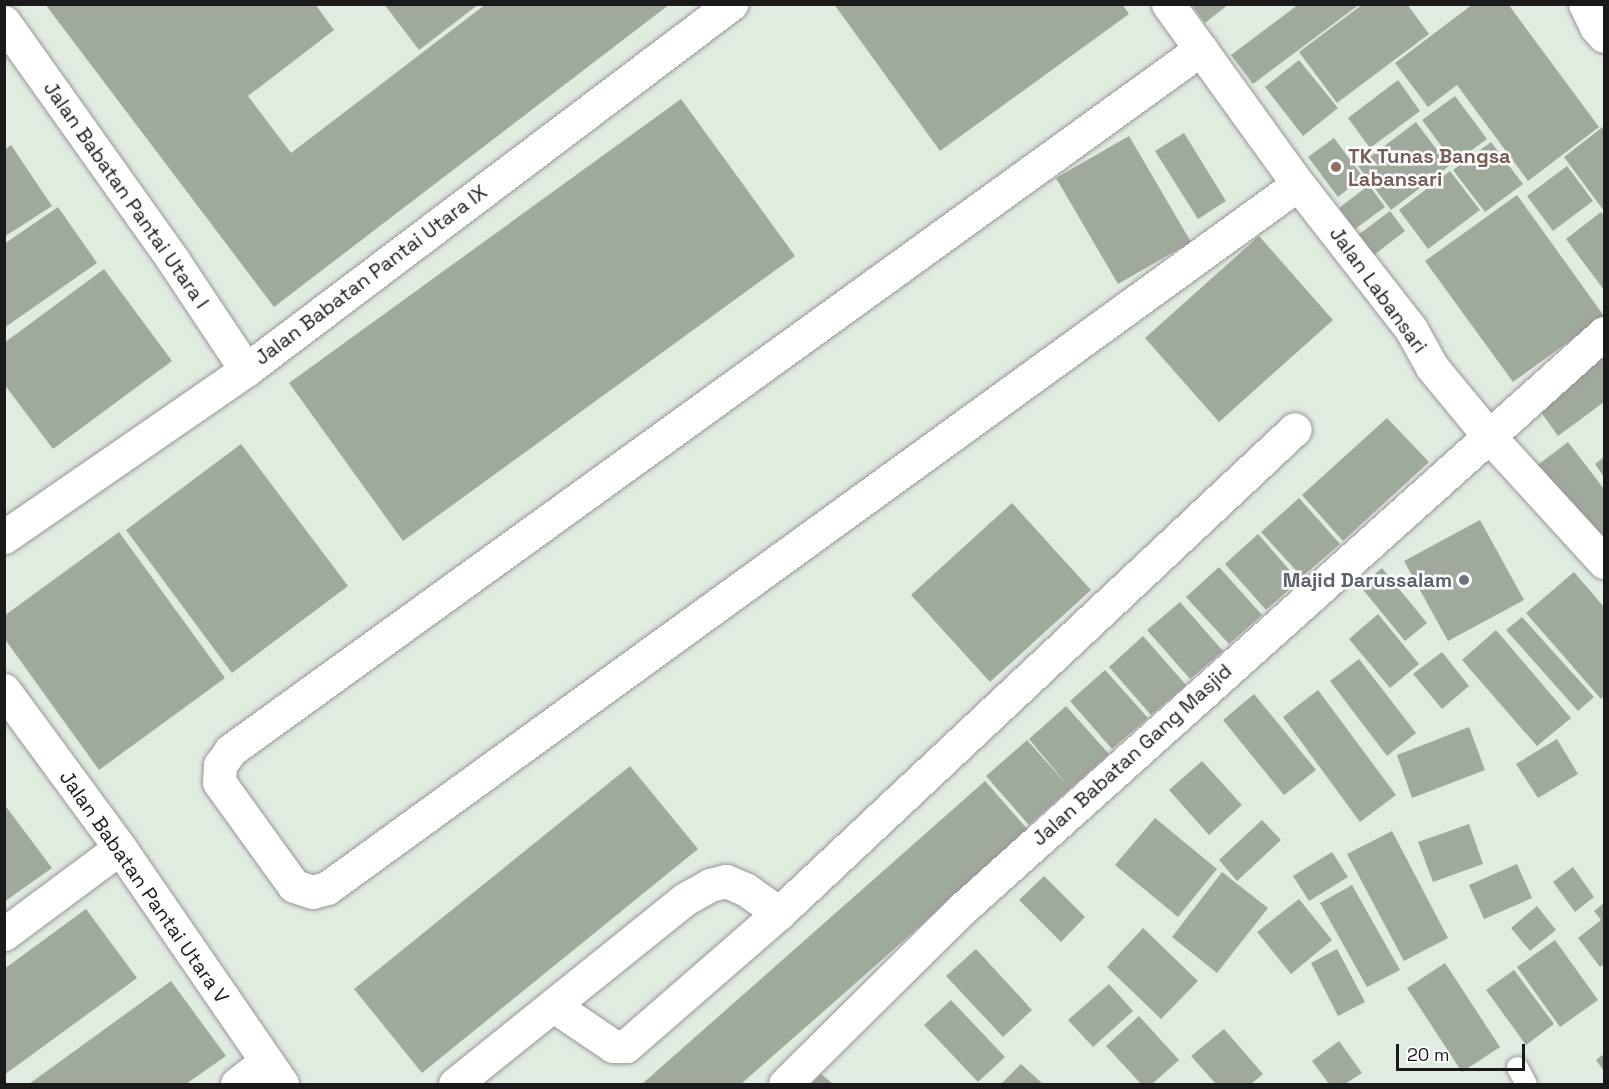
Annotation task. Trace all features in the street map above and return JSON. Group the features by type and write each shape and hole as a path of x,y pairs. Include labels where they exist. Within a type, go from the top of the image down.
{"street":[{"name":"Jalan Babatan Pantai Utara IX","path":"4,537 246,370 731,4"},
{"name":"Jalan Labansari","path":"1168,4 1298,184 1411,329 1432,367 1488,435 1605,562"},
{"path":"1585,4 1596,27 1605,36"},
{"name":"Jalan Babatan Pantai Utara I","path":"4,22 173,260 246,370"},
{"path":"1201,49 231,750 220,765 219,782 294,886 312,892 327,888 1298,184"},
{"name":"Jalan Babatan Gang Masjid","path":"785,1084 963,908 1488,435 1605,333"},
{"path":"554,1006 613,1046 626,1046 779,912 1295,429"},
{"name":"Jalan Babatan Pantai Utara V","path":"4,690 120,848 273,1073"},
{"path":"4,934 120,848"},
{"path":"455,1084 685,899 710,885 726,881 745,889 779,912"},
{"path":"237,1084 273,1073"}],"building":[{"path":"45,4 315,4 334,30 248,96 291,153 486,4 670,4 274,307"},
{"path":"384,4 479,4 419,50"},
{"path":"834,4 1122,4 1129,14 940,151"},
{"path":"1191,4 1229,4 1205,23"},
{"path":"1299,4 1360,4 1253,84 1231,55"},
{"path":"1363,4 1407,4 1429,34 1337,103 1299,52"},
{"path":"1473,4 1508,4 1599,127 1528,181 1457,85 1428,107 1395,63"},
{"path":"1299,60 1338,108 1303,136 1265,87"},
{"path":"1398,80 1420,111 1370,148 1348,118"},
{"path":"1455,96 1487,139 1454,163 1422,120"},
{"path":"681,99 795,256 403,541 289,383"},
{"path":"1416,122 1449,166 1391,210 1358,166"},
{"path":"1604,126 1604,211 1564,157"},
{"path":"1184,133 1226,201 1198,219 1155,151"},
{"path":"1129,136 1191,242 1118,284 1056,178"},
{"name":"TK Tunas Bangsa Labansari","path":"1334,138 1363,177 1338,197 1308,157"},
{"path":"1491,142 1523,184 1485,212 1453,170"},
{"path":"11,145 52,206 4,237 4,150"},
{"path":"1567,166 1593,201 1553,231 1527,196"},
{"path":"1450,171 1480,210 1428,249 1399,210"},
{"path":"1369,185 1385,207 1355,229 1339,208"},
{"path":"1517,195 1604,316 1513,382 1425,261"},
{"path":"58,207 97,263 4,328 4,244"},
{"path":"1390,211 1405,231 1374,255 1358,235"},
{"path":"1601,212 1604,216 1604,290 1566,239"},
{"path":"1259,236 1333,320 1219,422 1145,338"},
{"path":"104,269 172,361 53,449 4,384 4,343"},
{"path":"1604,356 1604,402 1558,436 1536,405"},
{"path":"1387,418 1429,462 1343,541 1302,495"},
{"path":"1568,442 1604,489 1604,535 1594,543 1535,467"},
{"path":"241,444 348,586 232,673 126,530"},
{"path":"1604,457 1604,477 1595,464"},
{"path":"1299,498 1340,544 1302,577 1261,532"},
{"path":"1012,503 1091,590 990,682 911,595"},
{"name":"Majid Darussalam","path":"1480,520 1524,600 1448,641 1404,561"},
{"path":"119,532 225,678 99,770 4,638 4,616"},
{"path":"1258,534 1299,581 1266,610 1225,564"},
{"path":"1219,567 1262,615 1229,644 1186,597"},
{"path":"1382,568 1427,623 1405,641 1360,586"},
{"path":"1574,572 1604,607 1604,696 1601,699 1526,613"},
{"path":"1180,602 1223,651 1190,679 1147,630"},
{"path":"1378,614 1419,664 1390,688 1349,639"},
{"path":"1522,617 1594,697 1578,711 1506,630"},
{"path":"1496,630 1571,718 1537,746 1462,660"},
{"path":"1143,636 1186,685 1151,715 1109,667"},
{"path":"1442,652 1469,686 1442,709 1413,674"},
{"path":"1359,659 1416,733 1387,756 1330,681"},
{"path":"1105,670 1148,718 1112,749 1070,701"},
{"path":"1318,690 1396,795 1360,822 1283,717"},
{"path":"1254,694 1316,770 1284,795 1223,720"},
{"path":"1066,706 1109,754 1029,825 986,776 1027,740 1068,786 1029,739"},
{"path":"1469,727 1485,770 1412,798 1397,755"},
{"path":"1557,739 1578,774 1538,798 1516,764"},
{"path":"1202,761 1242,805 1209,835 1169,790"},
{"path":"630,766 698,849 422,1073 354,989"},
{"path":"985,781 1028,830 840,997 741,1084 642,1084"},
{"path":"4,804 52,868 4,902"},
{"path":"1155,818 1217,869 1178,917 1115,865"},
{"path":"1262,820 1281,840 1237,881 1219,860"},
{"path":"1469,824 1483,864 1433,882 1418,842"},
{"path":"1392,831 1448,938 1404,961 1347,854"},
{"path":"1332,852 1348,877 1309,901 1293,876"},
{"path":"1517,864 1532,898 1484,919 1469,885"},
{"path":"1573,867 1594,897 1575,912 1553,882"},
{"path":"1222,872 1268,908 1217,973 1172,937"},
{"path":"1044,876 1085,917 1061,942 1019,900"},
{"path":"1352,885 1400,970 1367,987 1320,903"},
{"path":"1299,899 1332,940 1291,974 1257,932"},
{"path":"1604,903 1604,964 1600,967 1578,938 1601,920 1594,911"},
{"path":"1537,906 1556,930 1530,951 1511,928"},
{"path":"86,909 137,978 4,1075 4,969"},
{"path":"1143,928 1198,981 1161,1019 1107,967"},
{"path":"1555,940 1598,1000 1560,1027 1517,967"},
{"path":"976,949 1032,1010 1003,1037 946,976"},
{"path":"1337,949 1365,1002 1338,1016 1311,963"},
{"path":"1445,963 1500,1047 1462,1072 1407,988"},
{"path":"1514,970 1554,1024 1526,1045 1486,990"},
{"path":"171,981 226,1056 186,1084 29,1084"},
{"path":"1109,984 1133,1011 1093,1047 1068,1020"},
{"path":"951,1000 1005,1057 978,1082 924,1025"},
{"path":"1139,1016 1179,1060 1152,1084 1141,1084 1106,1046"},
{"path":"1224,1029 1263,1074 1251,1084 1216,1084 1191,1056"},
{"path":"1339,1041 1362,1073 1345,1084 1329,1084 1312,1061"},
{"path":"1604,1054 1604,1071 1596,1060"},
{"path":"1021,1064 1043,1084 1001,1084"},
{"path":"821,1074 833,1084 811,1084"}],"place":[{"name":"TK Tunas Bangsa Labansari","path":"1336,167"},
{"name":"Majid Darussalam","path":"1464,580"}]}
